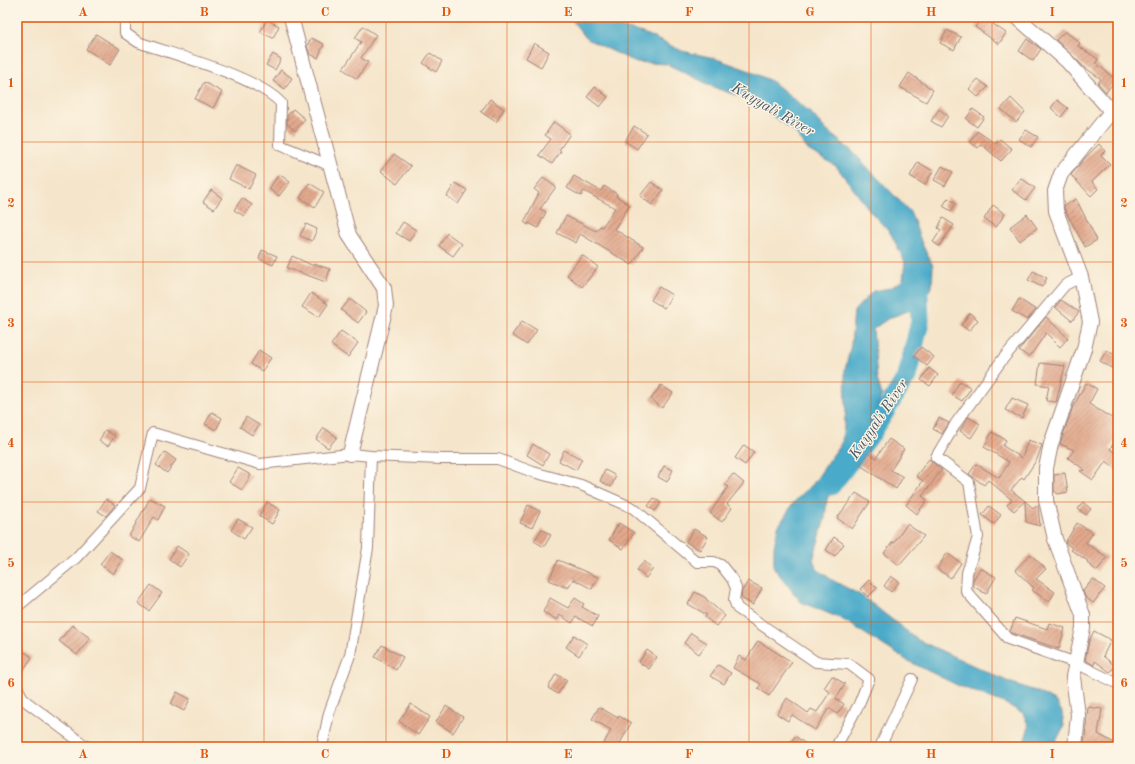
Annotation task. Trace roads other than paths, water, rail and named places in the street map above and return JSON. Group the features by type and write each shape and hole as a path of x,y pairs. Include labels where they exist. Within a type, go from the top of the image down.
{"main road":[{"path":"291,17 350,235 384,288 386,306 350,454"},
{"path":"1016,17 1067,61 1115,107 1062,174 1055,191 1056,211 1081,277 1090,322 1084,349 1051,444 1046,468 1046,500 1064,567 1083,615 1083,628 1073,677 1078,715 1075,747"}],"street":[{"path":"125,17 125,33 138,42 229,73 274,95 281,103 280,145 331,166"},
{"path":"1081,277 1065,285 1002,360 956,423 936,457 969,482 978,537 967,573 966,591 1008,639 1076,663 1118,684"},
{"path":"17,607 76,558 140,488 153,433 260,464 350,454 441,459 498,459 533,472 582,485 633,508 697,562 714,562 721,565 732,579 736,588 734,600 737,608 816,662 849,664 869,679 859,704 836,747"},
{"path":"322,747 329,713 351,647 368,548 371,456"},
{"path":"880,747 912,679"},
{"path":"17,687 24,700 87,747"}],"water":[{"path":"572,17 604,17 618,26 643,33 682,51 714,58 750,71 773,82 810,112 826,130 853,152 911,213 922,244 933,266 932,287 913,309 889,318 873,329 877,379 882,395 865,434 827,499 825,518 813,560 817,569 832,580 862,596 918,640 1009,682 1038,692 1056,702 1062,712 1064,726 1053,747 1010,747 1024,742 1029,727 1023,713 1004,703 957,685 908,661 842,619 801,602 774,568 774,547 778,527 794,502 813,484 842,442 846,410 845,370 851,345 854,311 873,291 890,288 903,280 905,262 891,234 871,212 836,166 808,150 793,130 748,99 718,89 667,64 635,62 587,39 574,23"}],"waterway":[{"name":"Kuyyali River","path":"831,486 872,433 907,376 920,321 918,276"}]}
